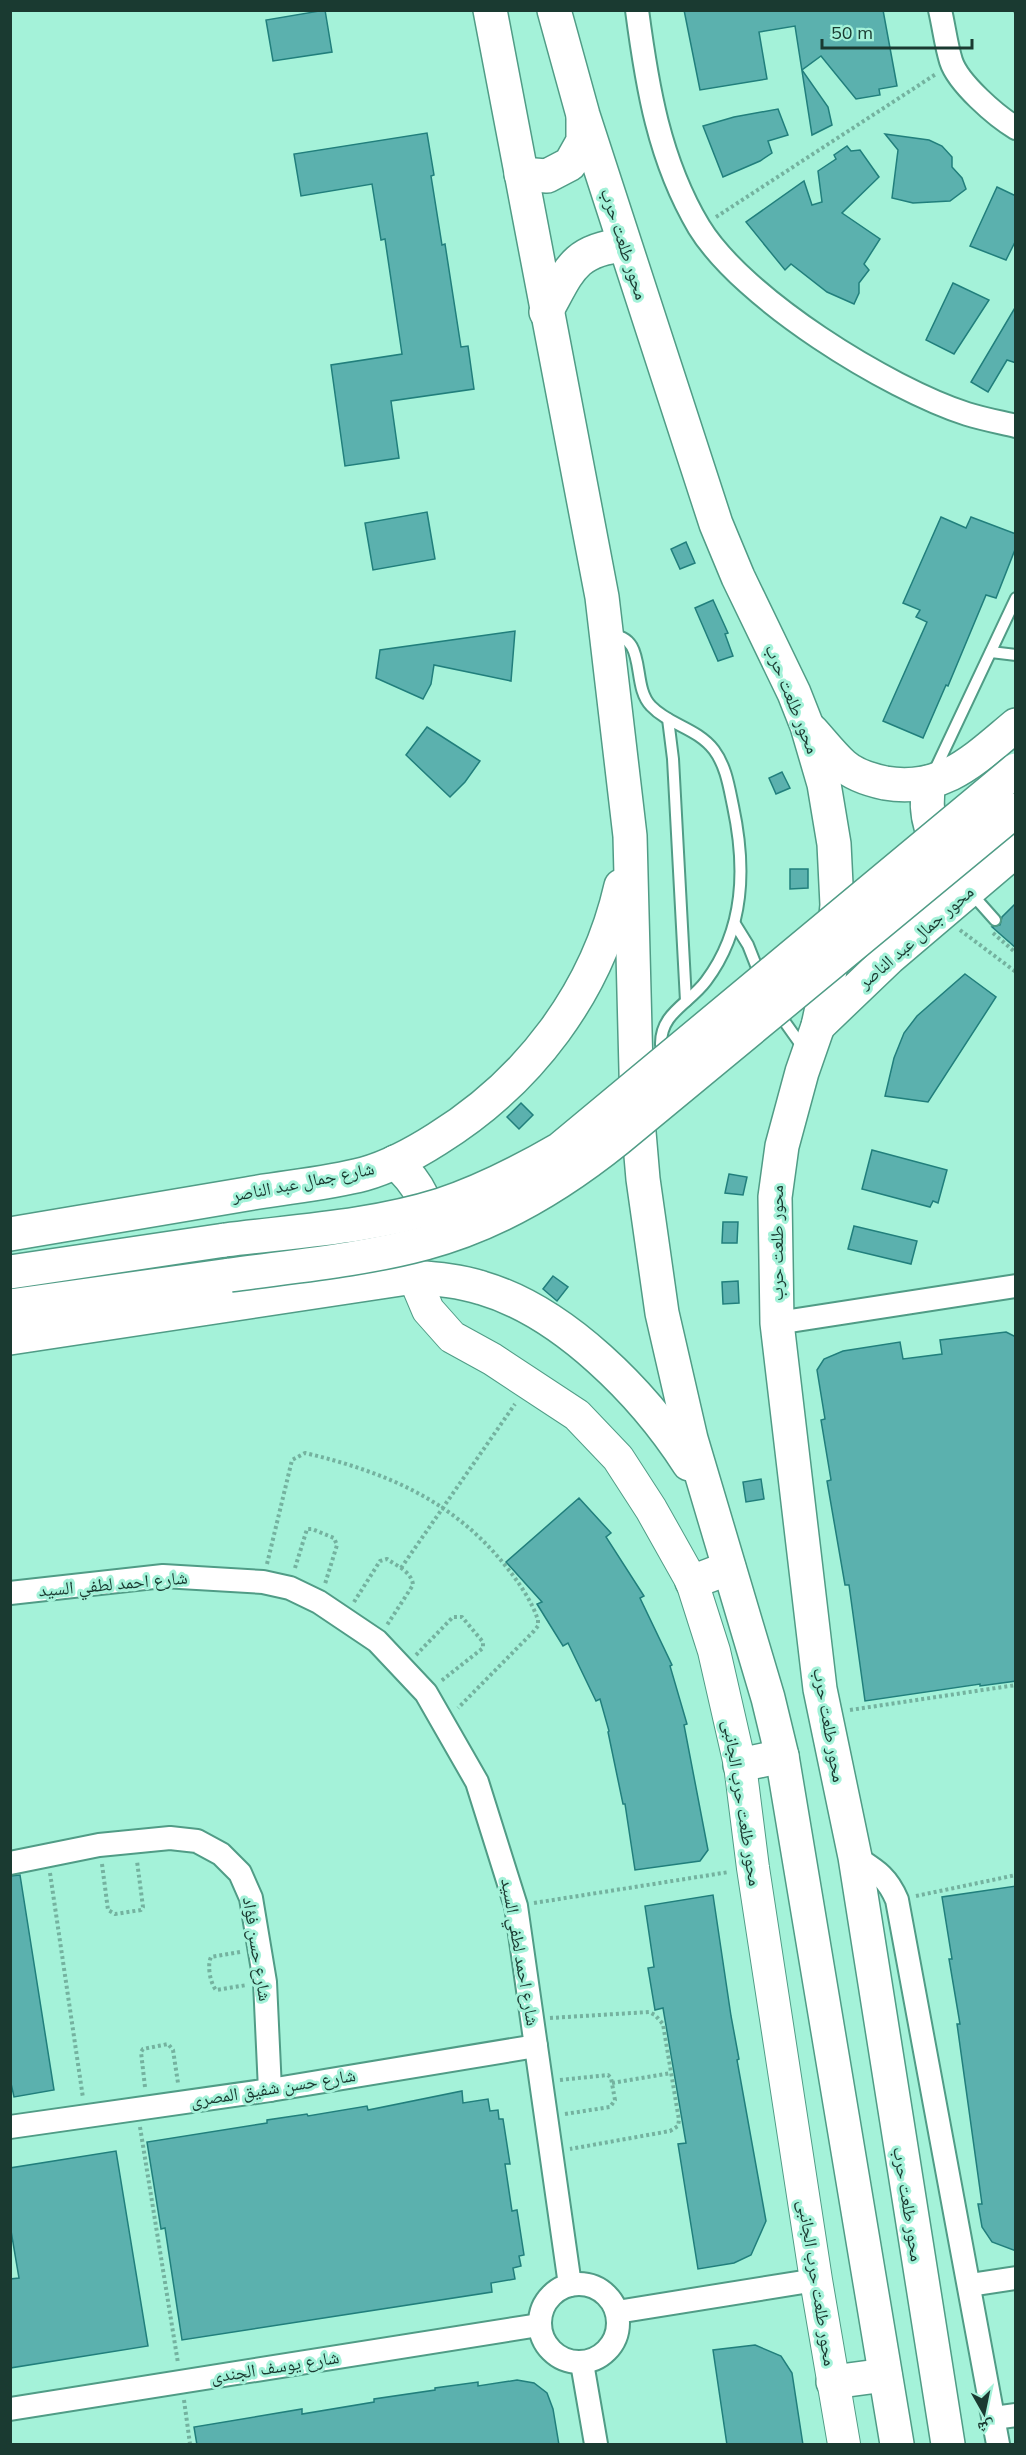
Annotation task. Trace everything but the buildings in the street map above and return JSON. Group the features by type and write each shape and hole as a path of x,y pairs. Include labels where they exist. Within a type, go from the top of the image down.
{"main road":[{"path":"490,10 600,586 630,836 637,1109 643,1179 662,1313 675,1376 708,1501 768,1698 782,1756 897,2445"},
{"name":"محور طلعت حرب","path":"554,10 583,115 716,524 807,726 824,784 834,844 837,905 831,966 813,1040 782,1146 775,1197 777,1323 819,1677 855,1857 948,2445"},
{"path":"521,174 547,176 570,164 583,141 583,115"},
{"path":"546,312 573,265 590,252 624,245"},
{"path":"807,726 844,766 860,775 895,784 928,782 958,771 1016,725"},
{"path":"10,1272 399,1216 441,1205 522,1171 560,1149 1016,770"},
{"path":"928,782 927,812 937,841 977,884"},
{"path":"10,1306 361,1257 427,1243 493,1218 535,1197 589,1162 1016,810"},
{"name":"شارع جمال عبد الناصر","path":"10,1234 365,1174 395,1162 451,1130 494,1098 525,1068 565,1017 582,989 608,930 618,900 630,836"},
{"name":"محور جمال عبد الناصر","path":"813,1040 889,958 1016,850"},
{"path":"395,1162 416,1183 428,1210 429,1240 426,1255 414,1277"},
{"path":"16,1340 414,1277 461,1282 506,1297 557,1326 612,1369 657,1419 694,1472 708,1501"},
{"path":"692,1582 729,1568"},
{"path":"740,1765 782,1756"},
{"path":"833,2382 885,2375"}],"street":[{"path":"637,10 652,105 666,155 700,228 734,268 776,307 862,363 914,392 967,414 1016,426"},
{"path":"940,10 952,63 977,98 1016,128"},
{"name":"محور طلعت حرب الجانبى","path":"414,1277 428,1310 452,1337 577,1415 618,1458 651,1509 692,1582 714,1651 740,1765 753,1868 816,2280 844,2445"},
{"path":"777,1323 1016,1286"},
{"name":"شارع احمد لطفي السيد","path":"10,1593 163,1576 263,1582 291,1588 320,1602 376,1641 404,1667 426,1693 477,1782 516,1906 570,2285"},
{"name":"شارع حسن فؤاد","path":"10,1863 99,1845 170,1838 197,1841 221,1854 240,1873 251,1898 265,1982 270,2090"},
{"path":"855,1857 880,1874 891,1886 897,1900 970,2285 1005,2417 998,2445"},
{"name":"شارع حسن شفيق المصرى","path":"10,2127 270,2090 536,2046"},
{"path":"970,2285 1016,2278"},
{"path":"617,2312 816,2280"},
{"path":"570,2285 594,2287 612,2302 617,2312 618,2324 612,2346 604,2354 582,2363 570,2362 558,2357 545,2343 539,2325 541,2311 548,2299 558,2290 570,2285"},
{"name":"شارع يوسف الجندى","path":"10,2409 539,2325"},
{"path":"582,2363 596,2445"},
{"path":"1009,2445 1016,2443"}],"lane":[{"path":"928,782 1016,598"},
{"path":"606,635 621,636 632,644 636,651 644,696 649,704 668,719 695,733 705,741 721,761 736,821 741,857 741,890 735,924 714,969 693,995 666,1020 661,1045"},
{"path":"991,652 1016,655"},
{"path":"668,719 673,759 686,1001"},
{"path":"977,884 995,920"},
{"path":"735,924 748,945 767,992 784,1023 813,1040"}],"path":[{"path":"1015,10 1016,16"},
{"path":"700,228 952,63"},
{"path":"940,915 1016,972"},
{"path":"401,1568 529,1383"},
{"path":"263,1582 292,1460 298,1455 305,1453 373,1471 402,1483 443,1508 479,1537 500,1559 519,1584 538,1620 538,1626 534,1631 444,1722"},
{"path":"291,1588 307,1529 334,1538 336,1545 320,1602"},
{"path":"344,1617 380,1561 387,1560 401,1568 411,1576 412,1585 376,1641"},
{"path":"404,1667 453,1617 462,1617 483,1641 483,1648 426,1693"},
{"path":"825,1714 1016,1685"},
{"path":"99,1845 108,1910 115,1914 141,1910 143,1907 134,1842"},
{"path":"48,1857 86,2116"},
{"path":"516,1906 753,1868"},
{"path":"897,1900 1016,1875"},
{"path":"260,1948 211,1957 209,1961 216,1990 265,1982"},
{"path":"532,2019 650,2012 656,2015 663,2024 679,2120 674,2129 551,2153"},
{"path":"181,2102 173,2050 168,2044 143,2049 141,2052 142,2108 190,2445"},
{"path":"612,2083 671,2073"},
{"path":"541,2082 607,2075 610,2076 615,2100 610,2108 546,2117"}]}
